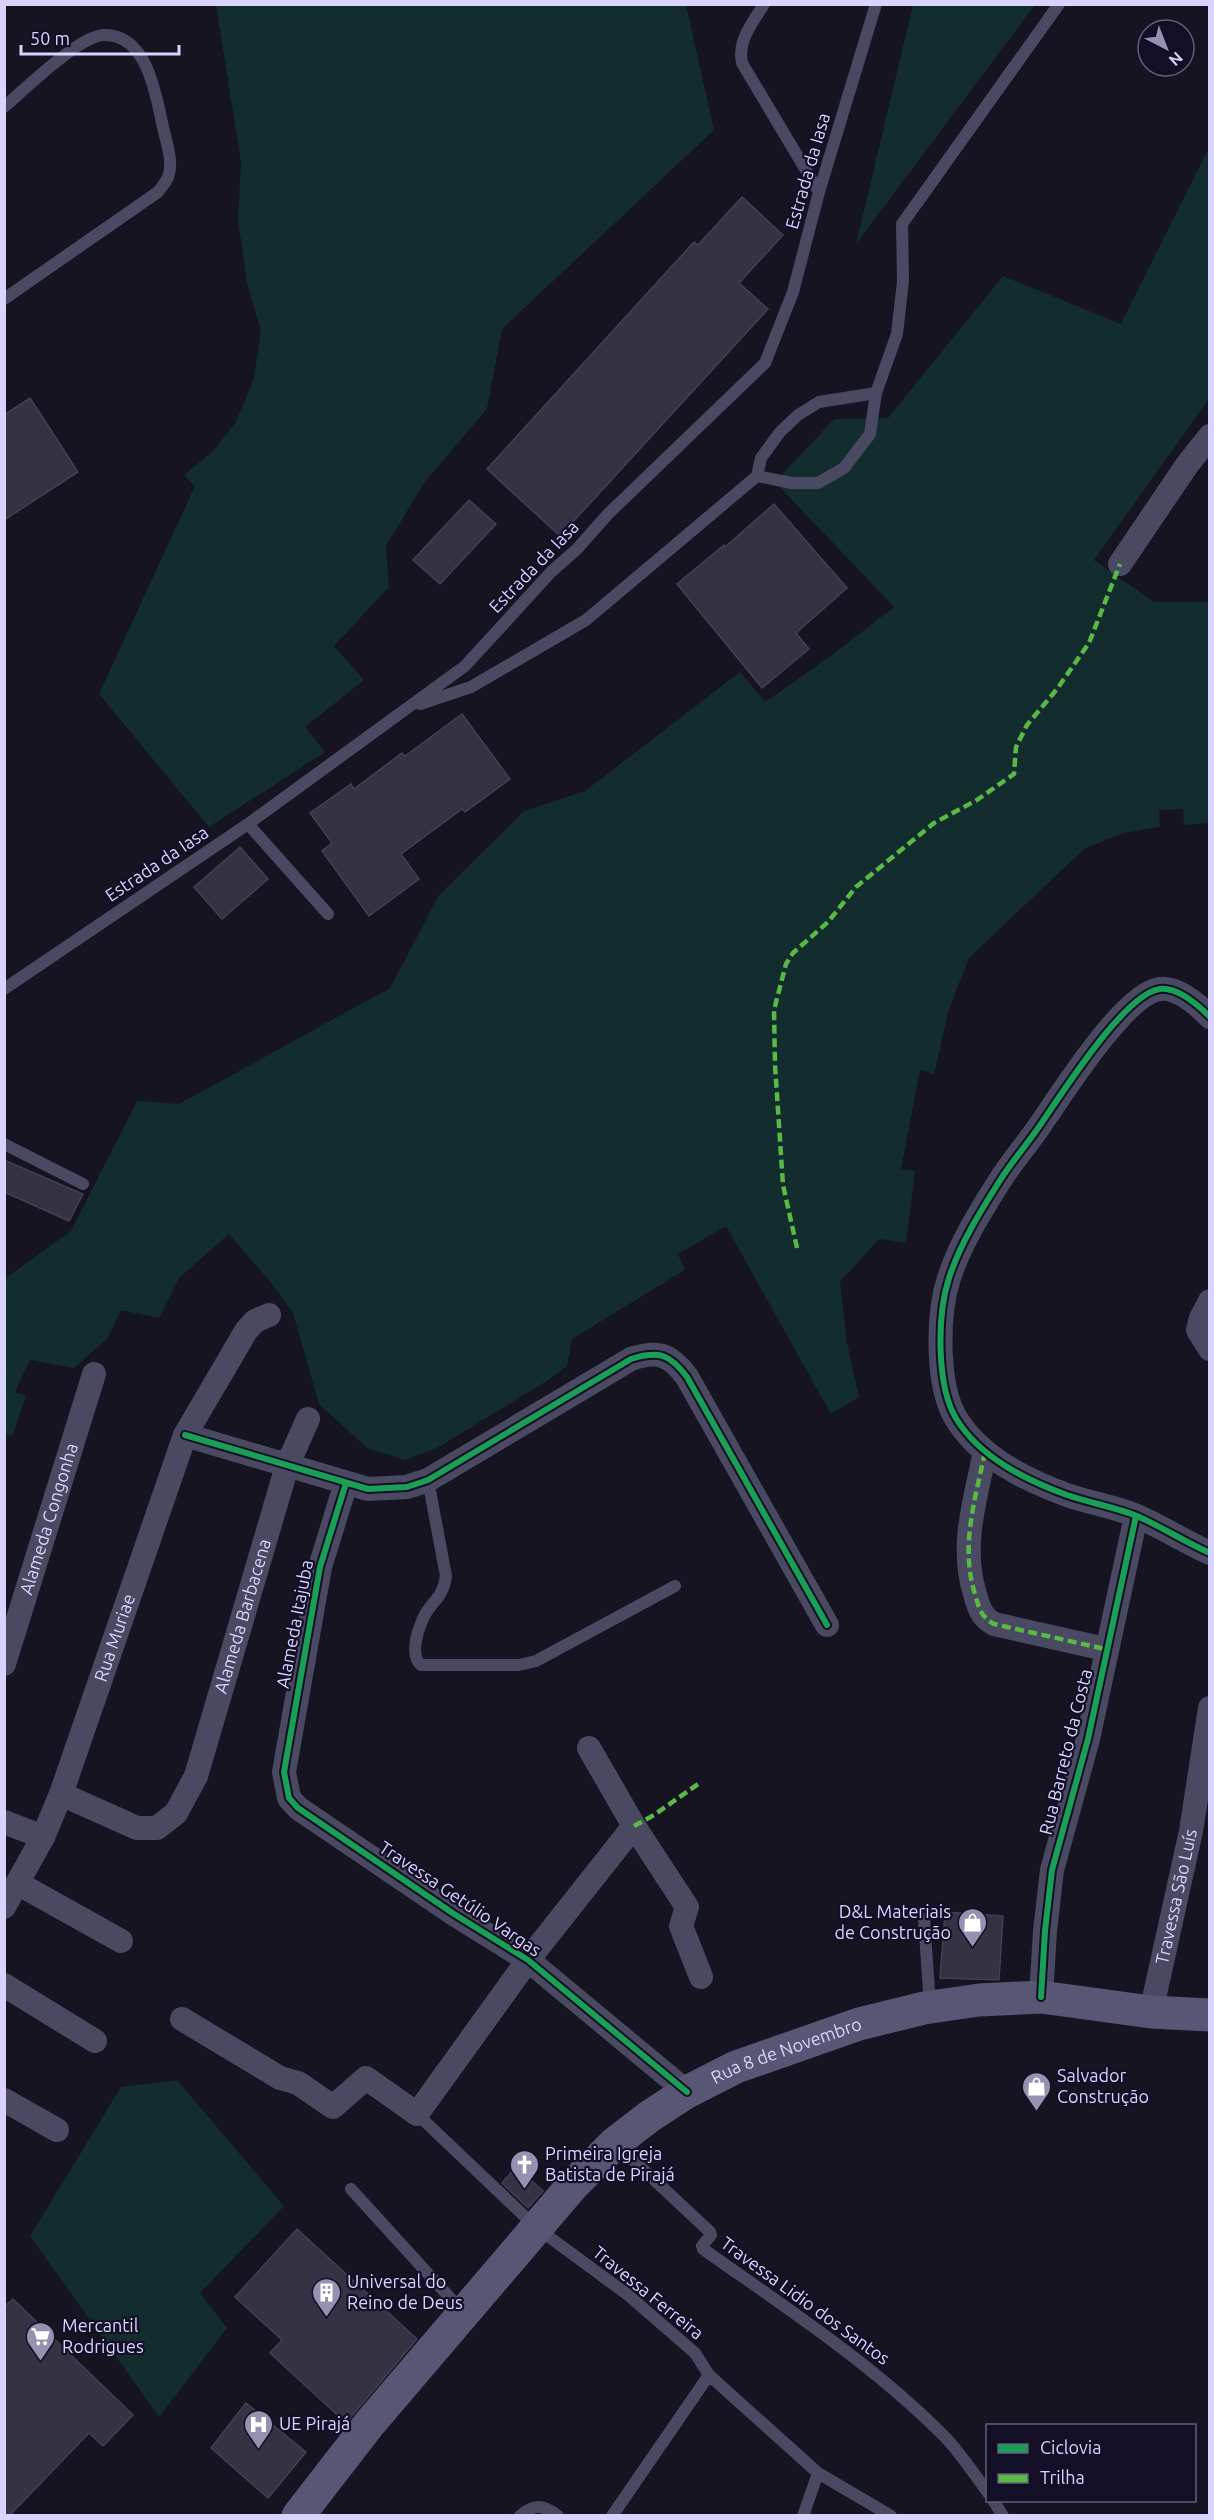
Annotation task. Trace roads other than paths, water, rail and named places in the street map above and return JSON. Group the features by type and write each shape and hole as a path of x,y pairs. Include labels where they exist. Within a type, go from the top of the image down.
{"main road":[{"name":"Rua 8 de Novembro","path":"298,2516 370,2423 573,2185 615,2143 650,2116 687,2092 736,2067 772,2053 858,2024 930,2007 979,2000 1041,1997 1151,2012 1209,2015"}],"street":[{"path":"1120,564 1209,436"},
{"path":"1209,1017 1187,998 1160,989 1144,994 1133,1003 1102,1039 1000,1179 966,1236 949,1278 940,1315 940,1355 950,1406 957,1421 985,1452 1013,1472 1067,1495 1136,1516 1209,1554"},
{"path":"1209,1301 1198,1330 1209,1348"},
{"name":"Rua Muriae","path":"4,1907 19,1884 43,1837 61,1794 185,1435 246,1330 255,1321 269,1315"},
{"path":"185,1435 368,1489 407,1487 428,1480 631,1359 646,1354 661,1355 672,1359 687,1377 826,1625"},
{"name":"Alameda Congonha","path":"4,1664 94,1374"},
{"name":"Alameda Barbacena","path":"61,1794 137,1828 158,1828 176,1813 196,1776 287,1466 308,1419"},
{"path":"985,1452 969,1527 969,1576 981,1616 994,1624 1105,1649"},
{"name":"Alameda Itajuba","path":"284,1772 320,1567 346,1483"},
{"name":"Rua Barreto da Costa","path":"1041,1997 1052,1870 1088,1739 1105,1649 1136,1516"},
{"name":"Travessa São Luís","path":"1151,2012 1191,1831 1209,1708"},
{"path":"589,1748 634,1826 687,1907 681,1926 701,1977"},
{"name":"Travessa Getúlio Vargas","path":"284,1772 289,1798 298,1808 454,1914 528,1960 687,2092"},
{"path":"4,1822 43,1837"},
{"path":"182,2019 280,2078 298,2084 333,2108 366,2078 417,2114 528,1960 634,1826"},
{"path":"19,1884 121,1941"},
{"path":"4,1985 95,2041"},
{"path":"4,2100 57,2130"}],"lane":[{"path":"764,4 741,43 739,51 742,63 819,192"},
{"name":"Estrada da Iasa","path":"4,989 248,824 465,666 608,514 765,363 793,292 819,192 876,4"},
{"path":"757,476 792,483 818,483 844,468 870,434 876,393 897,334 903,281 902,224 1059,4"},
{"path":"4,107 79,44 103,35 119,39 135,50 151,74 170,159 169,177 158,192 4,300"},
{"path":"408,708 471,687 586,620 757,476 761,458 780,432 798,415 819,402 876,393"},
{"path":"248,824 328,914"},
{"path":"4,1144 83,1184"},
{"path":"428,1480 446,1576 439,1598 421,1622 415,1653 421,1665 519,1665 536,1661 675,1586"},
{"path":"924,1920 930,2007"},
{"name":"Travessa Ferreira","path":"417,2114 537,2228 628,2295 695,2353 709,2375 818,2473 891,2516"},
{"name":"Travessa Lidio dos Santos","path":"615,2143 710,2232 711,2235 702,2246 703,2249 813,2326 885,2382 944,2436 986,2492"},
{"path":"351,2189 465,2314"},
{"path":"612,2516 709,2375"},
{"path":"803,2516 818,2473"},
{"path":"994,2502 1003,2516"},
{"path":"520,2516 534,2507 542,2506 558,2516"}],"place":[{"name":"D&L Materiais de Construção","path":"972,1948"},
{"name":"Salvador Construção","path":"1036,2112"},
{"name":"Primeira Igreja Batista de Pirajá","path":"524,2190"},
{"name":"Universal do Reino de Deus","path":"326,2318"},
{"name":"Mercantil Rodrigues","path":"41,2362"},
{"name":"UE Pirajá","path":"258,2450"}]}
